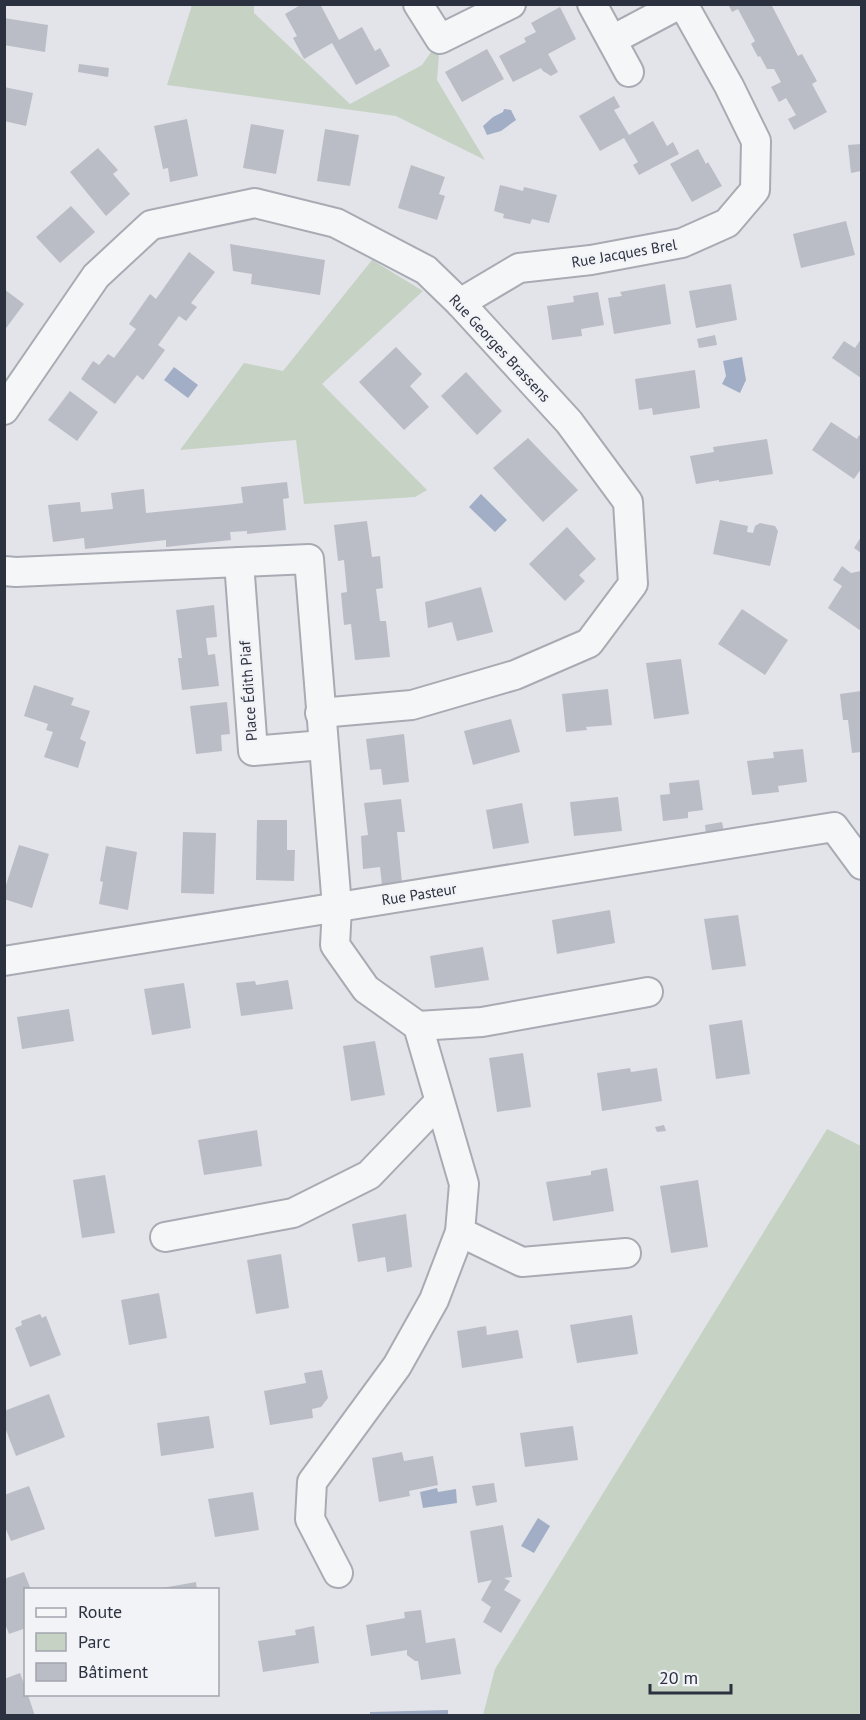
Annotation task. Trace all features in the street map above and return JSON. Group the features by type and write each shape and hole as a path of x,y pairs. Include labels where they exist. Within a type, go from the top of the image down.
{"street":[{"path":"418,4 440,39 511,4"},
{"path":"592,4 629,72"},
{"path":"612,40 682,4"},
{"name":"Rue Jacques Brel","path":"460,303 519,268 591,260 682,243 727,223 755,190 756,141 729,86 682,4"},
{"name":"Rue Georges Brassens","path":"4,410 96,276 151,225 255,203 336,223 426,270 460,303 569,422 628,502 633,584 589,643 515,675 412,705 320,713"},
{"path":"8,566 309,559 337,907 335,945 366,989 418,1026 482,1022 648,992"},
{"name":"Place Édith Piaf","path":"239,562 253,751 323,745"},
{"name":"Rue Pasteur","path":"4,961 834,827 861,865"},
{"path":"338,1573 310,1519 312,1482 397,1366 434,1300 460,1232 464,1184 418,1026"},
{"path":"165,1237 293,1213 369,1175 439,1102"},
{"path":"460,1232 522,1262 626,1253"}],"green space":[{"path":"192,5 254,5 254,13 350,104 422,65 440,39 437,80 485,160 396,116 167,85"},
{"path":"372,260 423,291 322,384 427,490 415,497 304,504 296,440 180,450 244,363 283,371"},
{"path":"827,1129 861,1146 861,1715 483,1715 495,1669"}],"water":[{"path":"504,109 511,110 516,120 501,131 487,135 483,126"},
{"path":"742,357 746,380 740,393 722,384 726,376 723,361"},
{"path":"174,367 198,385 188,398 164,380"},
{"path":"481,494 507,520 495,532 469,507"},
{"path":"437,1488 438,1492 456,1489 457,1503 423,1508 420,1492"},
{"path":"538,1518 550,1526 534,1553 521,1546"},
{"path":"448,1710 448,1715 370,1715 370,1712"}],"building":[{"path":"302,4 320,4 339,40 362,27 375,51 380,48 390,66 356,85 332,43 304,59 293,38 297,36 285,14"},
{"path":"728,4 771,4 798,56 802,54 817,81 812,84 827,112 794,130 788,119 796,115 786,98 779,102 771,87 781,82 774,69 767,69 760,56 758,57 751,44 755,41 738,9 732,12"},
{"path":"560,7 576,39 548,54 558,72 551,76 541,68 513,82 499,56 526,42 524,38 536,32 531,23"},
{"path":"4,18 48,25 45,52 4,45"},
{"path":"487,49 504,79 462,102 445,72"},
{"path":"79,64 109,68 108,77 78,72"},
{"path":"4,87 33,93 26,126 4,121"},
{"path":"614,96 620,107 614,110 629,135 653,121 667,146 673,142 679,154 639,175 633,165 638,162 624,138 600,151 579,116"},
{"path":"187,119 198,176 170,182 168,168 163,169 154,126"},
{"path":"251,124 284,130 276,174 243,168"},
{"path":"325,129 359,135 350,186 317,181"},
{"path":"861,144 861,171 851,173 848,145"},
{"path":"98,148 118,170 113,174 130,194 106,216 70,172"},
{"path":"698,149 722,186 692,202 670,164"},
{"path":"411,165 445,177 439,194 445,196 437,220 398,208"},
{"path":"500,185 523,191 524,187 557,195 549,223 532,219 530,224 503,218 504,214 494,211"},
{"path":"71,206 95,232 60,263 36,237"},
{"path":"846,221 855,255 801,268 793,234"},
{"path":"230,244 325,260 320,295 251,284 252,274 233,271"},
{"path":"189,252 215,272 191,303 197,307 186,321 179,316 158,345 165,350 143,380 137,375 115,404 81,379 93,361 99,365 108,354 114,358 136,329 129,324 150,294 156,299"},
{"path":"665,284 671,324 614,334 608,298 622,296 620,292"},
{"path":"731,284 737,320 696,328 689,291"},
{"path":"4,289 24,304 4,331"},
{"path":"598,292 604,325 581,329 582,336 552,340 547,306 574,302 573,296"},
{"path":"715,335 717,345 699,348 697,339"},
{"path":"861,339 861,378 832,358 844,341 855,348"},
{"path":"396,347 422,374 410,386 429,407 404,430 359,382"},
{"path":"695,370 700,408 653,415 652,408 639,410 635,379"},
{"path":"466,372 502,411 477,435 441,396"},
{"path":"70,391 98,412 77,441 48,420"},
{"path":"831,422 857,439 859,435 861,437 861,469 854,479 812,450"},
{"path":"528,438 578,490 543,522 493,468"},
{"path":"767,439 773,474 696,484 690,456 714,452 713,447"},
{"path":"287,482 289,498 283,499 286,530 247,534 247,531 230,532 231,540 166,547 166,540 85,549 84,538 53,542 48,505 80,502 81,512 113,509 111,493 144,489 146,513 243,503 241,487"},
{"path":"720,520 748,526 747,532 753,533 755,526 760,523 775,526 778,531 770,566 713,554"},
{"path":"367,521 372,557 380,556 383,588 376,589 380,621 386,621 390,657 355,660 351,624 344,625 341,593 347,592 344,560 338,561 334,525"},
{"path":"567,527 596,559 579,575 585,581 565,601 529,564"},
{"path":"861,537 861,553 854,548"},
{"path":"842,566 851,573 861,571 861,631 828,608 842,586 833,580"},
{"path":"481,587 493,632 457,641 452,622 428,628 425,602"},
{"path":"214,605 217,637 206,638 208,655 215,654 219,686 182,690 178,658 182,658 176,610"},
{"path":"742,609 788,640 765,675 718,644"},
{"path":"681,659 689,714 654,719 646,663"},
{"path":"34,685 74,698 71,705 90,711 80,739 86,742 78,768 44,757 53,732 46,730 48,724 24,716"},
{"path":"608,689 612,725 586,727 587,730 566,732 562,694"},
{"path":"861,691 861,752 852,753 848,720 843,720 840,694"},
{"path":"227,702 230,734 221,735 222,751 196,754 190,706"},
{"path":"511,719 520,752 473,765 464,731"},
{"path":"404,734 409,782 383,785 381,769 370,770 366,739"},
{"path":"803,749 807,782 778,786 779,792 752,795 747,761 774,758 773,752"},
{"path":"699,780 703,810 688,812 688,818 663,821 660,795 670,794 669,783"},
{"path":"618,797 622,831 574,836 570,802"},
{"path":"401,799 405,832 397,832 402,883 382,885 380,867 363,869 361,836 368,835 364,803"},
{"path":"522,803 529,843 493,849 486,810"},
{"path":"257,820 287,820 287,850 295,850 294,881 256,880"},
{"path":"722,822 724,832 706,835 705,825"},
{"path":"183,832 216,833 214,894 181,893"},
{"path":"19,845 49,854 32,908 4,899 4,891"},
{"path":"106,846 137,852 128,910 99,904"},
{"path":"610,910 615,943 557,954 552,920"},
{"path":"738,915 746,966 712,970 704,919"},
{"path":"483,947 489,980 435,988 430,956"},
{"path":"288,980 293,1009 241,1016 236,983 255,981 256,985"},
{"path":"184,983 191,1028 152,1035 144,989"},
{"path":"69,1009 74,1041 22,1049 17,1017"},
{"path":"742,1020 750,1074 716,1079 709,1025"},
{"path":"375,1041 385,1095 351,1101 343,1046"},
{"path":"523,1053 531,1107 497,1112 489,1058"},
{"path":"630,1068 631,1072 657,1068 662,1101 602,1111 597,1073"},
{"path":"664,1125 666,1131 657,1132 655,1127"},
{"path":"257,1130 262,1166 204,1175 198,1140"},
{"path":"607,1168 614,1211 553,1221 546,1182 591,1175 591,1171"},
{"path":"105,1175 115,1233 82,1238 73,1180"},
{"path":"698,1180 708,1247 671,1253 660,1186"},
{"path":"406,1214 412,1267 387,1272 385,1257 358,1262 352,1224"},
{"path":"281,1254 289,1308 256,1314 247,1260"},
{"path":"159,1293 167,1338 129,1345 121,1300"},
{"path":"40,1314 42,1318 46,1316 61,1355 30,1367 15,1328 22,1325 21,1321"},
{"path":"632,1315 638,1354 577,1363 570,1325"},
{"path":"486,1326 487,1335 518,1330 523,1358 462,1368 457,1331"},
{"path":"322,1370 328,1398 321,1407 312,1409 313,1418 270,1425 264,1391 306,1383 304,1373"},
{"path":"49,1394 65,1437 16,1456 4,1425 4,1411"},
{"path":"209,1416 214,1448 161,1456 157,1423"},
{"path":"573,1426 578,1460 525,1467 520,1433"},
{"path":"402,1452 404,1461 433,1456 438,1485 409,1491 410,1496 379,1502 372,1458"},
{"path":"494,1483 497,1502 476,1506 472,1486"},
{"path":"29,1486 45,1529 11,1541 4,1525 4,1495"},
{"path":"253,1492 259,1530 215,1537 208,1499"},
{"path":"503,1525 512,1577 504,1578 510,1581 504,1590 521,1600 501,1633 483,1622 491,1607 481,1600 492,1580 478,1583 470,1531"},
{"path":"24,1572 30,1588 24,1588 24,1629 9,1634 4,1621 4,1579"},
{"path":"196,1582 197,1588 162,1588"},
{"path":"421,1610 426,1643 455,1638 461,1674 421,1680 418,1661 407,1655 407,1650 371,1656 366,1625 405,1618 404,1612"},
{"path":"314,1626 319,1663 263,1672 258,1641 296,1635 295,1630"},
{"path":"20,1673 24,1684 24,1696 28,1696 35,1716 4,1716 4,1679"}]}
